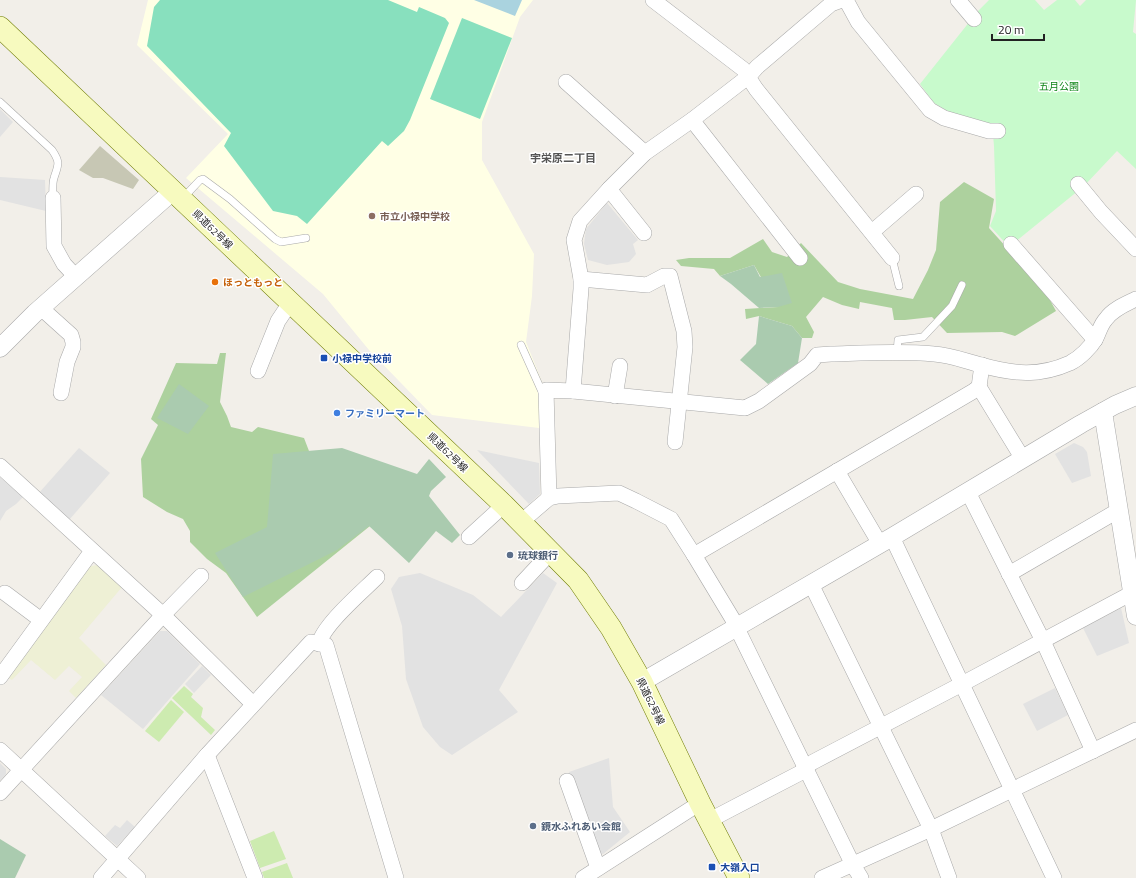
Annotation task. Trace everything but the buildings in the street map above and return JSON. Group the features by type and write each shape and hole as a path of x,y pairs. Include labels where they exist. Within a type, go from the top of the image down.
{"main road":[{"name":"県道62号線","path":"0,27 504,505 578,580 594,601 611,628 642,682 704,812 739,878"}],"street":[{"path":"653,0 743,69 749,76 756,89 892,258"},
{"path":"573,391 581,279 574,240 580,221 645,153 692,120 749,76 757,67 831,4 842,0"},
{"path":"846,0 858,22 930,110 944,118 998,131"},
{"path":"958,0 974,19"},
{"path":"566,82 645,153"},
{"path":"692,120 800,258"},
{"path":"1078,184 1101,212 1136,249"},
{"path":"609,189 644,233"},
{"path":"872,232 916,194"},
{"path":"0,348 41,308 76,277 177,195"},
{"path":"53,198 54,246 64,264 76,277"},
{"path":"1010,244 1095,340"},
{"path":"581,279 647,285 664,276 670,276 684,331 685,347 678,402 676,442"},
{"path":"548,498 546,390 573,391 745,408 759,401 810,364 817,355 831,354 934,354 953,356 1008,372 1026,374 1054,369 1072,362 1095,340 1106,319 1117,309 1136,299"},
{"path":"258,371 278,321 290,302"},
{"path":"41,308 71,336 73,342 73,347 67,362 61,393"},
{"path":"982,365 979,387 1023,459"},
{"path":"615,396 620,366"},
{"path":"694,555 979,387"},
{"path":"642,682 1103,412 1136,396"},
{"path":"1103,412 1136,616"},
{"path":"0,466 163,615 253,704"},
{"path":"837,471 886,540 962,684 1054,878"},
{"path":"968,492 1043,641 1093,751"},
{"path":"520,522 548,498 558,496 619,493 671,519 694,555 736,628 806,767 852,865 861,878"},
{"path":"469,537 504,505"},
{"path":"1009,574 1119,510"},
{"path":"0,677 92,551"},
{"path":"522,583 551,552"},
{"path":"0,793 163,615 201,576"},
{"path":"319,644 320,637 329,625 377,577"},
{"path":"811,584 931,829 949,878"},
{"path":"5,592 41,620"},
{"path":"583,878 598,868 704,812 800,773 813,762 1132,593"},
{"path":"101,878 207,755 311,642 326,645 396,878"},
{"path":"822,878 931,829 1136,730"},
{"path":"0,750 138,878"},
{"path":"207,755 254,878"},
{"path":"567,781 598,868"}],"lane":[{"path":"0,102 52,150 57,157 59,163 54,179 53,198"},
{"path":"177,195 203,179 275,239 281,242 306,238"},
{"path":"892,258 899,286"},
{"path":"897,353 898,340 923,337 952,306 962,285"},
{"path":"521,345 546,400"}],"shaded area":[{"name":"市立小禄中学校","path":"148,0 533,0 520,17 482,122 482,160 534,254 532,296 526,342 543,384 539,428 432,415 369,350 323,294 186,178 228,134 137,45"},
{"path":"0,109 13,122 0,137"},
{"path":"100,146 139,180 133,189 103,178 93,178 79,170"},
{"path":"0,177 45,180 46,211 0,200"},
{"path":"607,203 638,240 633,244 636,254 629,262 607,265 588,260 584,244 586,229"},
{"path":"754,265 760,277 782,273 792,303 778,307 759,308 720,276"},
{"path":"759,316 792,326 802,338 798,363 768,384 740,360 756,344"},
{"path":"179,384 209,406 188,434 157,418"},
{"path":"1074,443 1083,447 1087,452 1091,476 1072,483 1055,454"},
{"path":"79,448 110,473 69,520 38,494"},
{"path":"342,448 417,474 429,459 446,477 431,491 429,496 460,535 452,543 436,531 409,563 369,526 337,550 243,597 215,553 267,527 273,454"},
{"path":"477,450 539,463 540,494 529,504"},
{"path":"0,477 23,497 6,511 0,521"},
{"path":"97,565 122,587 79,638 106,665 76,698 69,691 82,677 69,666 55,680 31,660 12,680 7,677 87,567"},
{"path":"420,573 473,595 501,617 543,573 557,583 499,690 518,712 452,755 440,747 423,727 406,679 402,626 391,589 399,577"},
{"path":"1121,608 1129,643 1097,656 1083,628"},
{"path":"160,631 167,631 200,664 143,729 101,695"},
{"path":"202,666 211,675 194,693 185,684"},
{"path":"1055,688 1068,715 1037,731 1023,704"},
{"path":"609,758 613,807 630,832 603,854 596,852 569,772"},
{"path":"0,763 6,769 6,774 0,781"},
{"path":"127,820 135,827 117,846 105,836 115,825 120,828"},
{"path":"0,839 26,855 15,878 0,878"}],"green space":[{"path":"160,0 388,0 417,12 419,7 445,18 449,23 410,120 404,131 388,146 382,141 307,224 297,216 273,211 224,146 231,133 147,46 154,7"},
{"name":"五月公園","path":"989,0 1035,0 1044,10 1057,0 1075,0 1080,6 1086,0 1136,0 1133,32 1136,34 1136,169 1117,151 1084,186 1009,247 990,226 996,211 992,124 951,113 934,103 920,84 978,11"},
{"path":"462,18 512,38 480,119 430,99"},
{"path":"964,182 994,199 989,228 1044,289 1056,311 1015,336 1002,332 947,333 932,317 894,320 892,308 860,302 859,309 842,305 823,297 806,317 814,332 812,338 802,338 792,326 759,316 746,319 745,309 778,307 754,265 720,276 714,269 681,266 676,260 689,258 730,258 763,239 772,252 787,257 801,243 838,282 860,289 913,299 928,270 936,250 940,202"},
{"path":"220,353 226,353 220,402 231,427 252,432 258,427 304,438 309,451 370,526 257,617 226,573 207,559 190,542 190,531 183,519 167,512 143,497 141,459 158,425 151,419 176,363 217,364"},
{"path":"184,686 193,694 191,697 203,708 201,717 215,730 211,735 172,698"},
{"path":"171,700 184,712 159,742 145,731"},
{"path":"274,831 286,859 260,868 250,841"},
{"path":"287,863 293,878 264,878 262,872"}],"water":[{"path":"474,0 522,0 515,16"}],"place":[{"name":"市立小禄中学校","path":"372,216"},
{"name":"ほっともっと","path":"215,282"},
{"name":"小禄中学校前","path":"324,358"},
{"name":"ファミリーマート","path":"337,413"},
{"name":"琉球銀行","path":"510,555"},
{"name":"鏡水ふれあい会館","path":"533,826"},
{"name":"大嶺入口","path":"712,867"}],"district":[{"name":"宇栄原二丁目","path":"563,158"}]}
